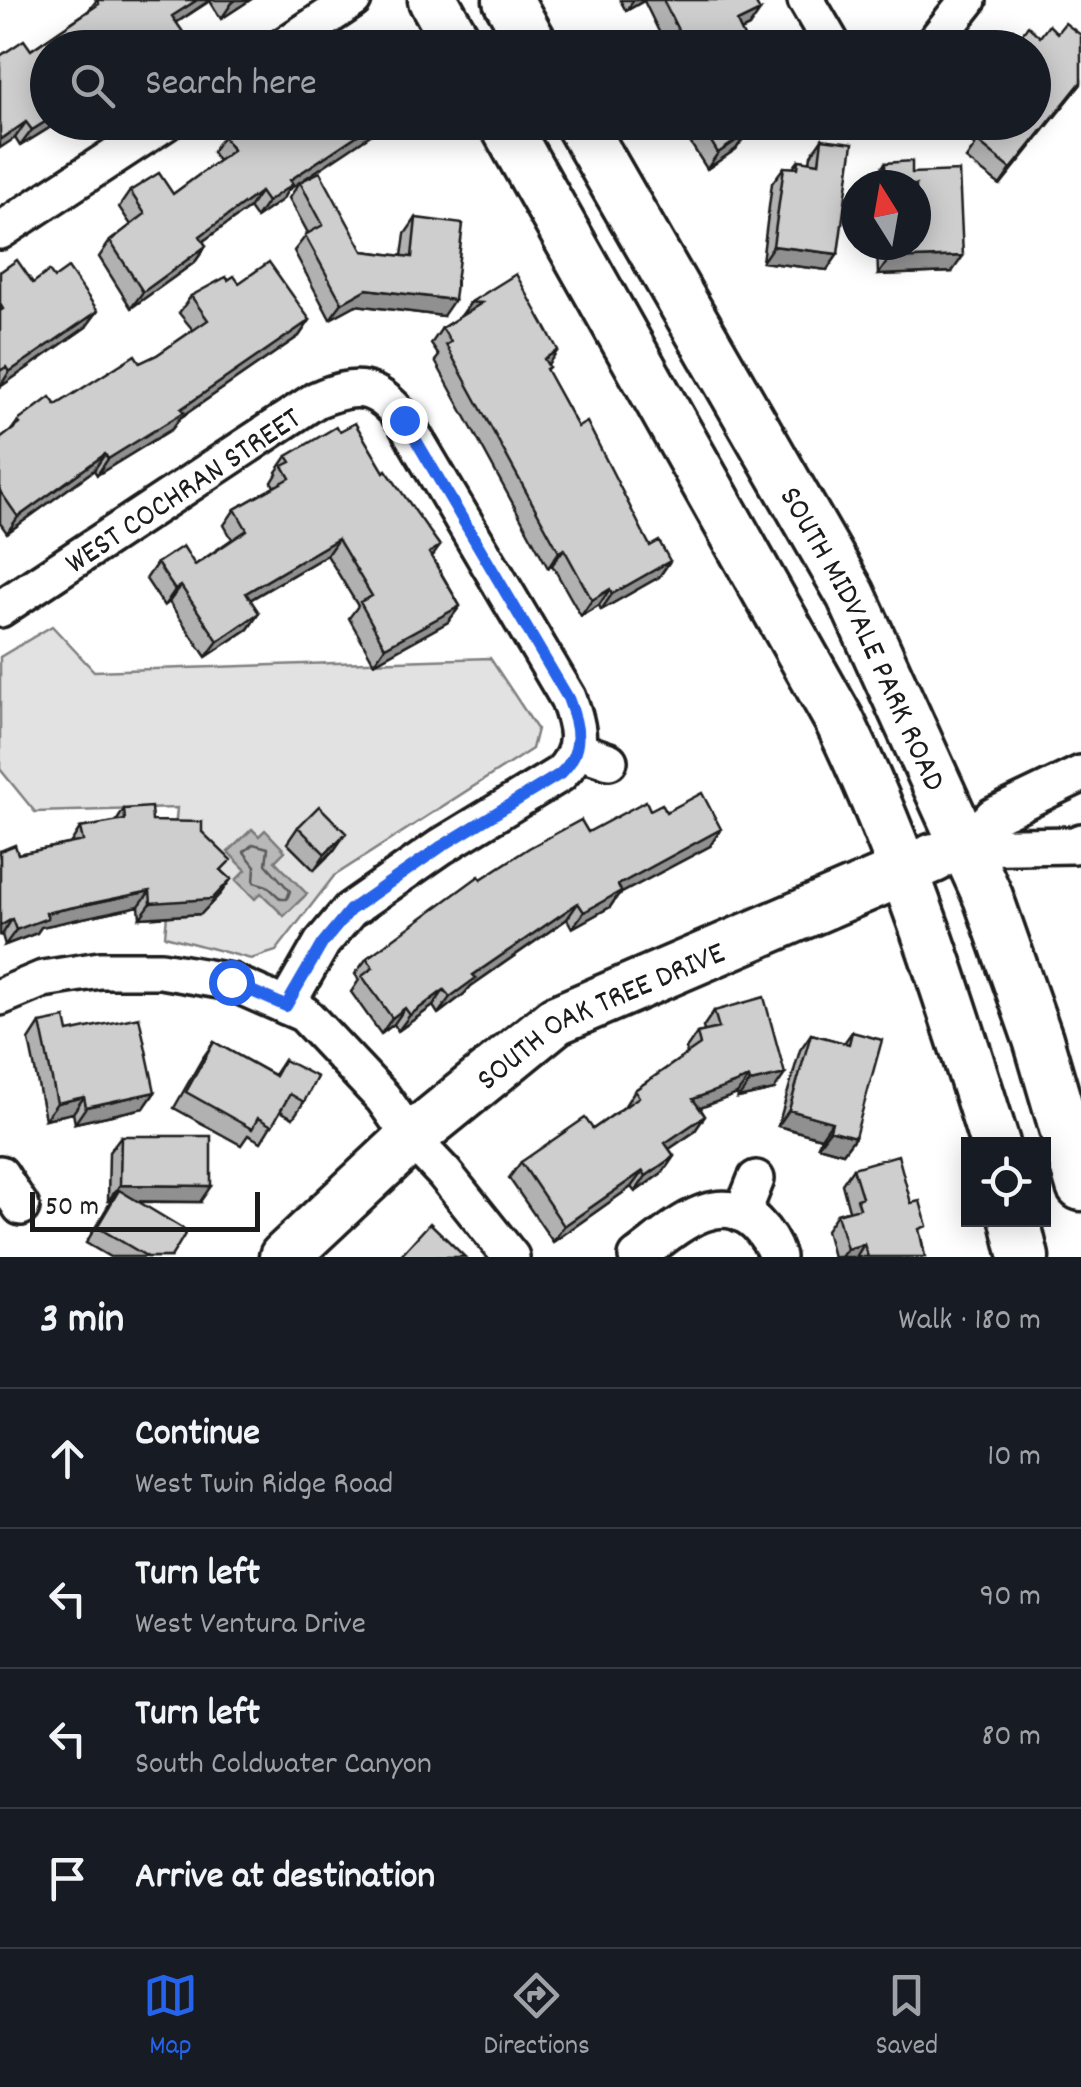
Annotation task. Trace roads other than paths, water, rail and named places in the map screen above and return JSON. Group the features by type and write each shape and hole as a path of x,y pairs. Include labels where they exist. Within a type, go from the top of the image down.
{"main road":[{"path":"434,0 450,30"},
{"path":"508,0 526,30"},
{"name":"SOUTH MIDVALE PARK ROAD","path":"512,140 840,720 904,870 993,1137"},
{"name":"SOUTH MIDVALE PARK ROAD","path":"588,140 850,594 965,846 1022,991 1081,1186"},
{"name":"SOUTH OAK TREE DRIVE","path":"284,1257 411,1138 556,1020 965,846"},
{"path":"1017,1227 1024,1257"}],"street":[{"path":"307,30 353,0"},
{"path":"806,0 824,30"},
{"path":"944,30 968,0"},
{"path":"0,231 139,140"},
{"name":"WEST COCHRAN STREET","path":"0,609 316,400 374,379 433,469 568,698 588,751 560,774 442,846 350,910 322,944 286,1006"},
{"path":"965,846 992,816 1081,774"},
{"path":"965,846 1081,842"},
{"path":"0,997 43,979 100,970 162,970 231,982 304,1014 383,1098 411,1138 444,1172 511,1257"},
{"path":"0,1174 21,1207"},
{"path":"740,1213 756,1179"},
{"path":"637,1257 698,1214 714,1209 740,1213 761,1228 777,1257"}],"water":[{"path":"252,829 259,836 265,830 285,851 275,861 307,894 284,916 261,893 255,899 236,880 246,870 228,852"}]}
